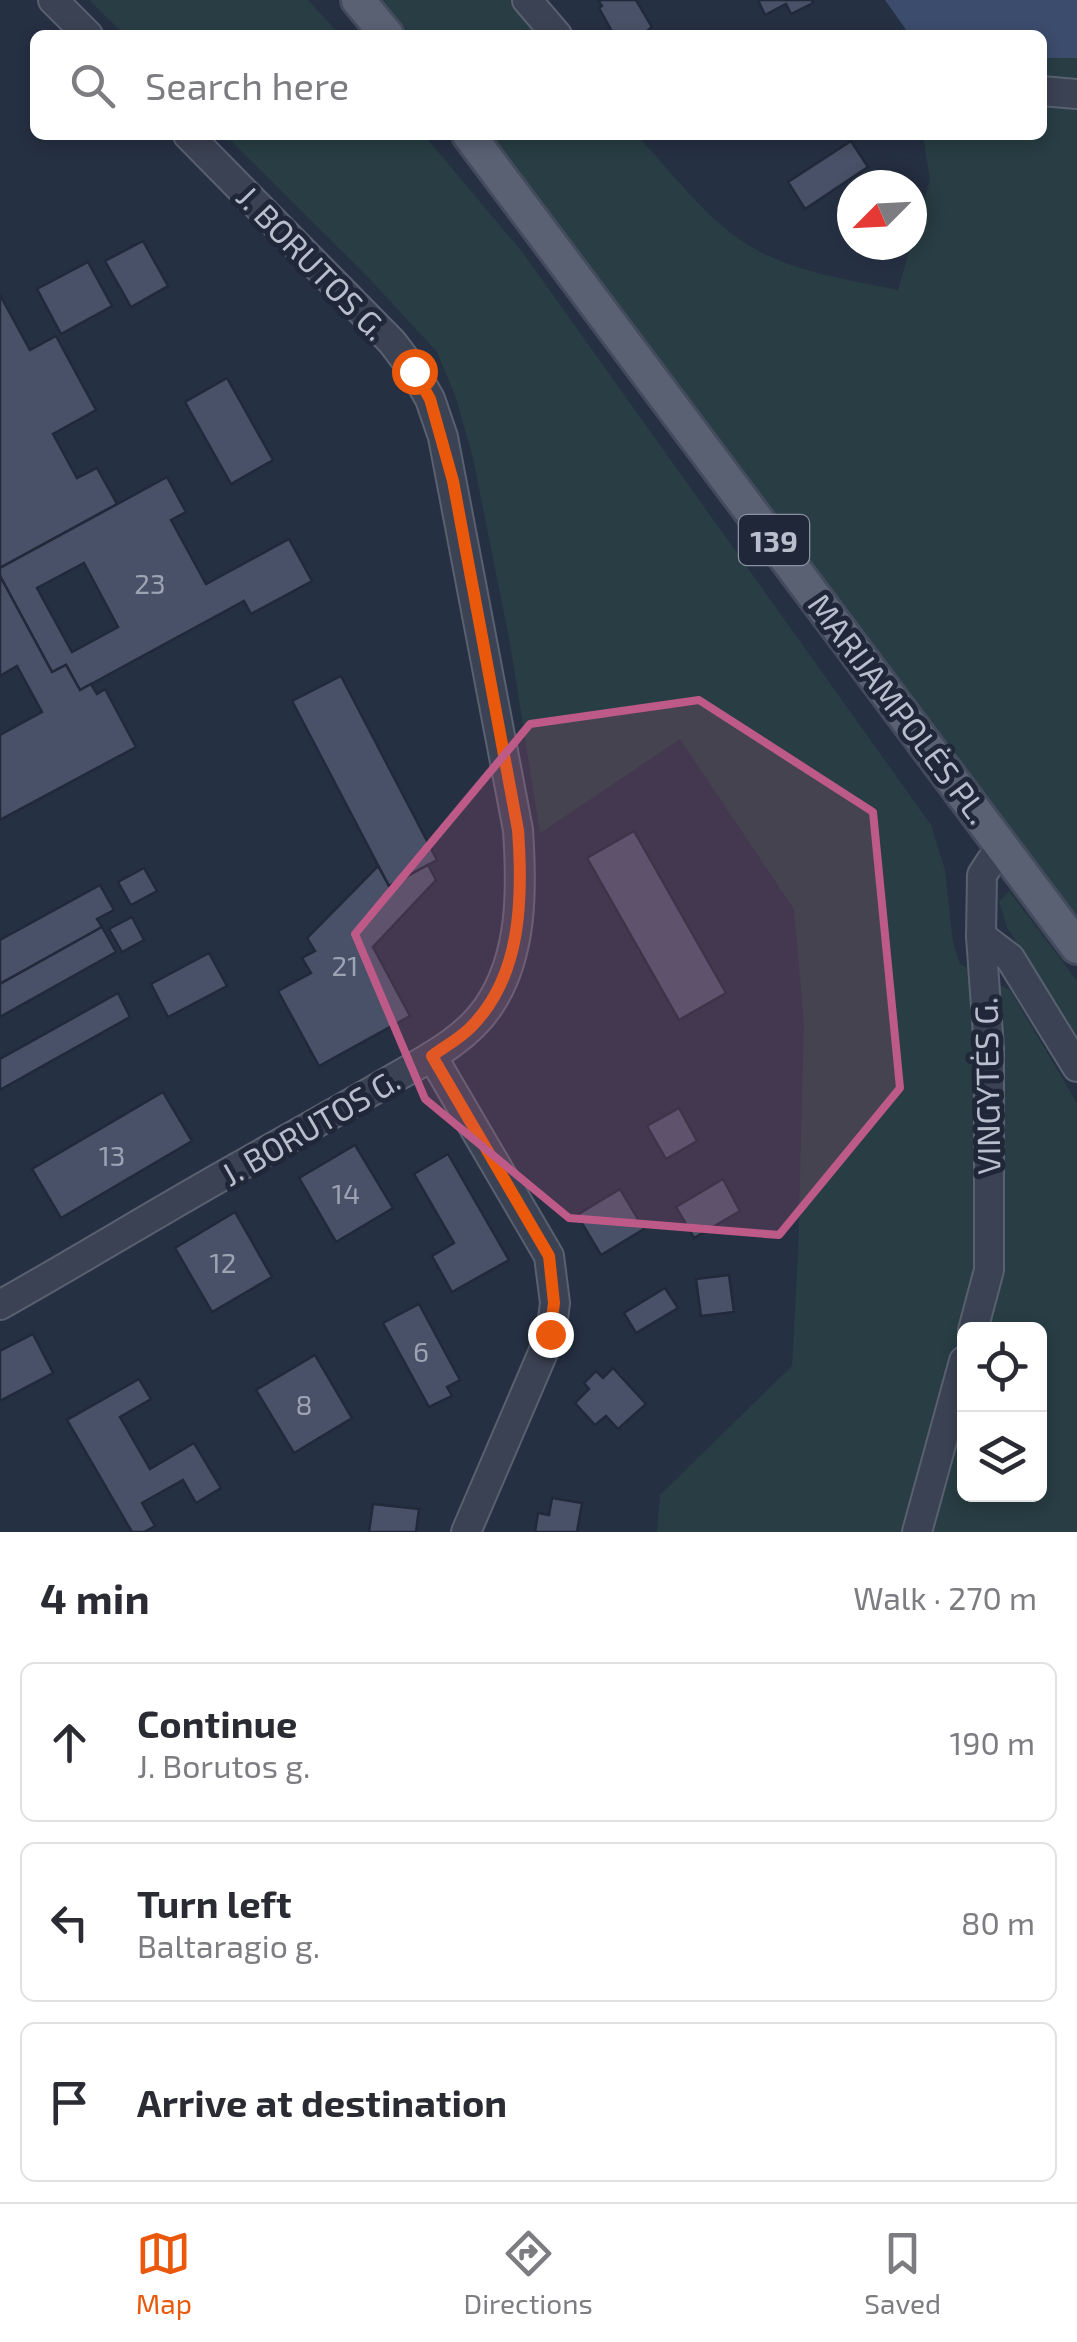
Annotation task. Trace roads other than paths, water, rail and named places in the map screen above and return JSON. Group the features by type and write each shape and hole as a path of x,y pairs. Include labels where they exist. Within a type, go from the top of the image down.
{"main road":[{"path":"358,0 383,30"},
{"name":"MARIJAMPOLĖS PL.","path":"473,140 1077,947"}],"street":[{"path":"53,0 83,30"},
{"path":"526,0 553,30"},
{"path":"1047,91 1077,94"},
{"name":"J. BORUTOS G.","path":"0,1306 432,1056 468,1030 488,1008 500,986 518,924 518,830 443,437 430,399 392,342 193,140"},
{"name":"VINGYTĖS G.","path":"975,1322 989,1270 989,1049 981,936 982,875 1004,849"},
{"path":"981,936 1010,958 1077,1067"},
{"path":"432,1056 549,1256 554,1278 550,1334 466,1532"},
{"path":"917,1532 957,1386"}],"water":[{"path":"885,0 1077,0 1077,58 1047,58 1047,30 906,30"}]}
